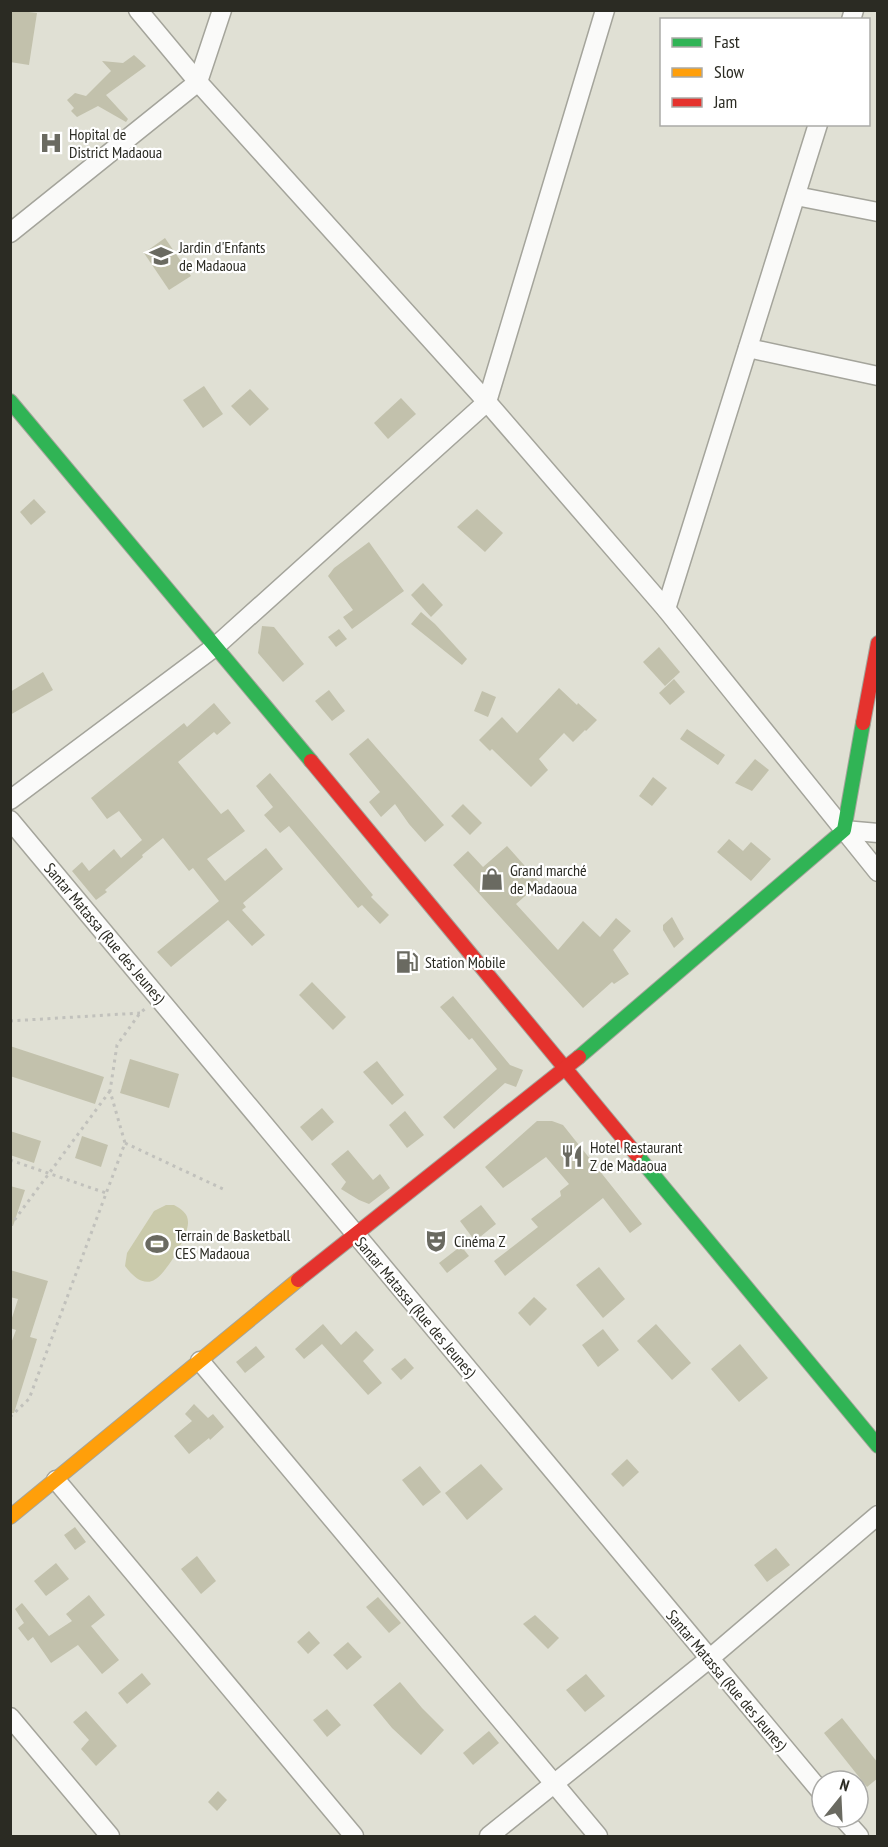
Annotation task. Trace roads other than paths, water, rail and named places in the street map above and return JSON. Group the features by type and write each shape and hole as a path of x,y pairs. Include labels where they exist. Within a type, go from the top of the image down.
{"main road":[{"path":"10,401 216,646 878,1446"},
{"path":"10,1517 355,1233 565,1069 844,830 878,643"}],"street":[{"path":"138,10 198,82 488,402 666,609 878,872"},
{"path":"10,233 198,82 222,10"},
{"path":"10,800 216,646 488,402 605,10"},
{"path":"666,609 817,126"},
{"path":"796,196 878,212"},
{"path":"748,348 878,376"},
{"name":"Santar Matassa (Rue des Jeunes)","path":"10,820 810,1779"},
{"path":"844,830 878,833"},
{"path":"200,1360 598,1836"},
{"path":"56,1480 354,1836"},
{"path":"489,1836 709,1659 878,1515"},
{"path":"10,1717 110,1836"}],"place":[{"name":"Hopital de District Madaoua","path":"51,143"},
{"name":"Jardin d'Enfants de Madaoua","path":"161,256"},
{"name":"Grand marché de Madaoua","path":"492,879"},
{"name":"Station Mobile","path":"407,962"},
{"name":"Hotel Restaurant Z de Madaoua","path":"572,1156"},
{"name":"Cinéma Z","path":"436,1241"},
{"name":"Terrain de Basketball CES Madaoua","path":"157,1244"}]}
